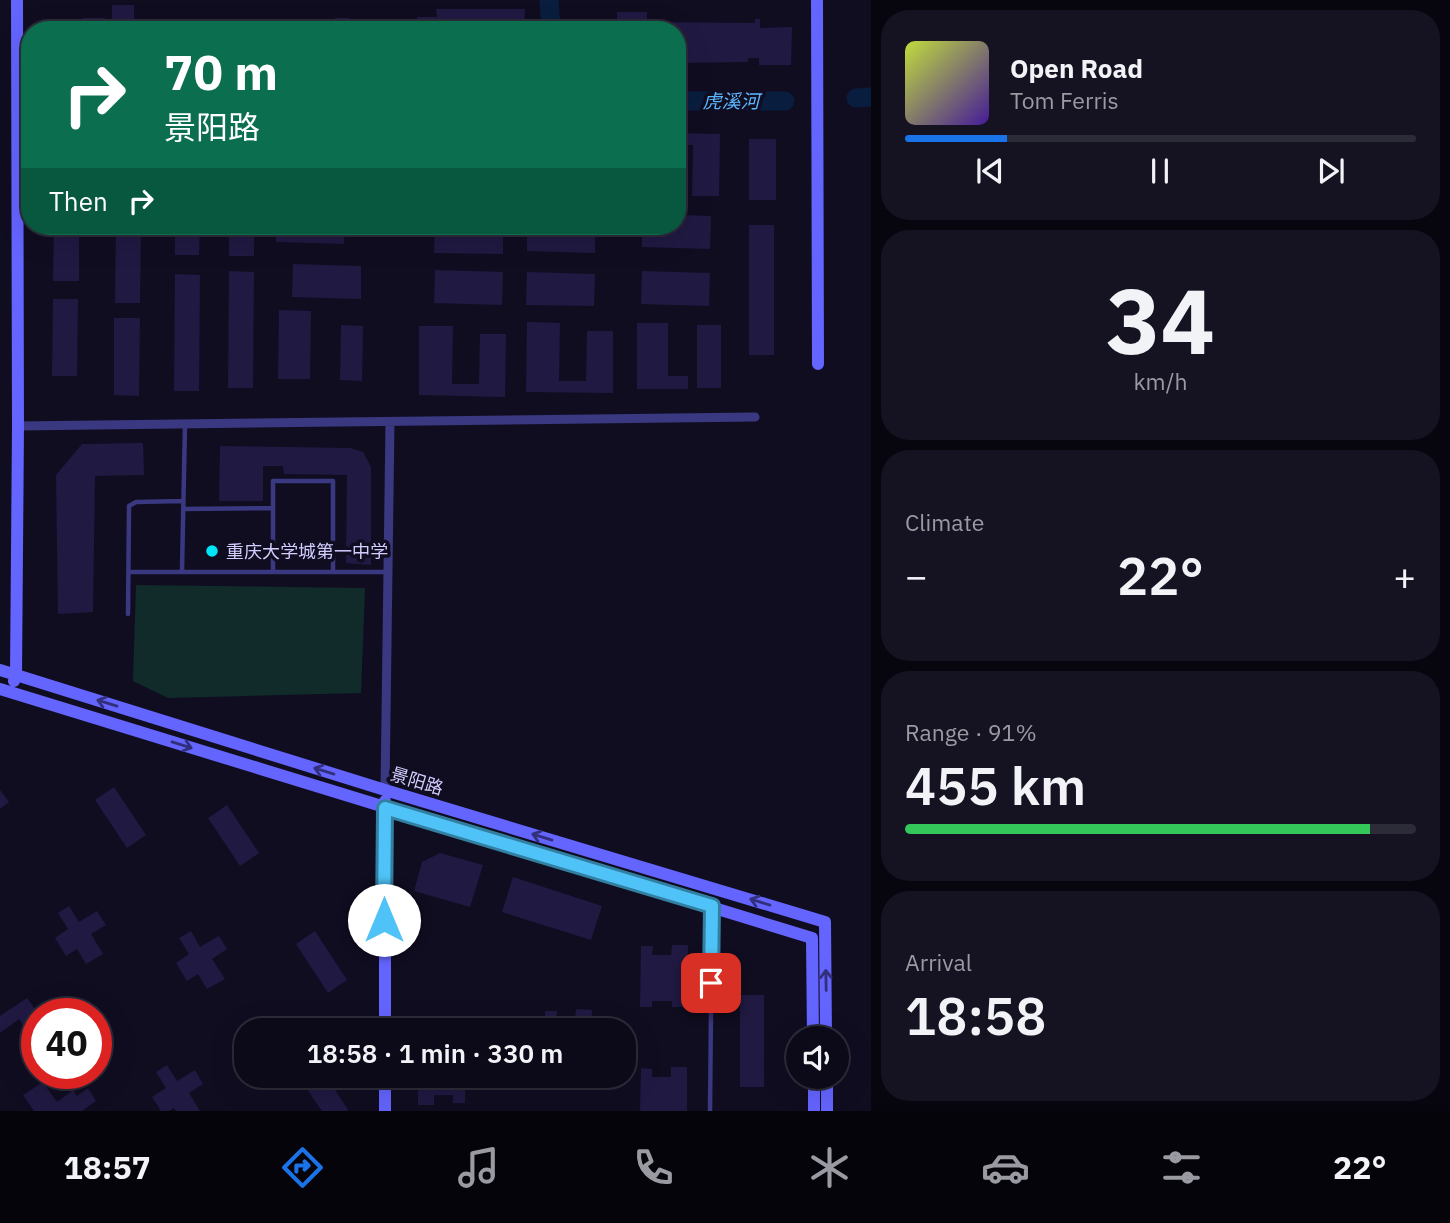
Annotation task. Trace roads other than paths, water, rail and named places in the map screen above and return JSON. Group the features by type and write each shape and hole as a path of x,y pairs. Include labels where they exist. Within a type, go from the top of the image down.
{"main road":[{"path":"4,693 16,675 19,426 17,0"},
{"path":"817,0 818,364"},
{"name":"景阳路","path":"0,670 385,790 825,922 826,1026"},
{"name":"景阳路","path":"4,693 812,938 813,1026"},
{"path":"385,790 385,1018"},
{"path":"385,1088 385,1111"},
{"path":"814,1089 814,1111"},
{"path":"827,1089 827,1111"}],"street":[{"path":"19,426 755,417"},
{"path":"385,790 390,422"}],"lane":[{"path":"182,571 185,424"},
{"path":"272,571 273,481 333,481 332,572"},
{"path":"128,614 129,506 136,502 183,501"},
{"path":"183,509 273,508"},
{"path":"129,572 388,572"},
{"path":"710,1111 712,906"}],"waterway":[{"name":"虎溪河","path":"549,0 550,21"},
{"name":"虎溪河","path":"856,98 871,97"},
{"name":"虎溪河","path":"686,101 785,101"}],"place":[{"name":"重庆大学城第一中学","path":"212,551"}]}
